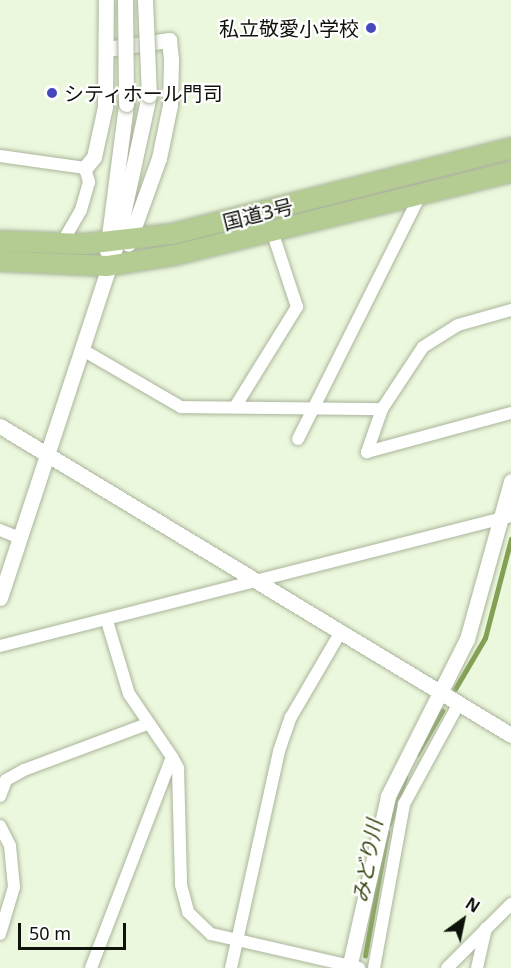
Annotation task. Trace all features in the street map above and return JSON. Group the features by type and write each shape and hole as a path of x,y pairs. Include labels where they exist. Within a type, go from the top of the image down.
{"highway":[{"name":"国道3号","path":"0,241 61,244 119,242 232,222 511,148"},
{"name":"国道3号","path":"0,261 107,266 273,234 511,172"}],"street":[{"path":"61,244 81,210 89,182 85,168 102,126 107,49 106,0"},
{"path":"119,242 126,104 125,0"},
{"path":"119,242 149,94 145,0"},
{"path":"0,598 83,350 107,266 119,242 171,105 169,40 107,49"},
{"path":"0,156 85,168"},
{"path":"298,439 418,197"},
{"path":"235,407 297,307 273,234"},
{"path":"511,310 458,325 423,347 382,409 367,452 511,414"},
{"path":"83,350 181,407 315,405 382,409"},
{"path":"0,426 260,582 339,634 511,735"},
{"path":"107,621 129,694 178,768 181,885 188,912 211,934 353,967 388,796 436,692 467,639 507,517 511,481"},
{"path":"0,646 107,621 507,517"},
{"path":"0,530 21,538"},
{"path":"231,968 279,751 291,717 339,634"},
{"path":"374,968 404,804 458,705"},
{"path":"0,796 6,780 24,770 147,724"},
{"path":"91,968 172,757"},
{"path":"0,826 10,846 14,887 0,934"},
{"path":"447,968 486,924 511,904"},
{"path":"477,968 486,924"}],"waterway":[{"name":"みどり川","path":"455,689 485,638 511,539"},
{"name":"みどり川","path":"417,754 442,711"},
{"name":"みどり川","path":"389,824 405,778"},
{"name":"みどり川","path":"365,956 387,832"}],"place":[{"name":"私立敬愛小学校","path":"371,28"},
{"name":"シティホール門司","path":"52,93"}]}
